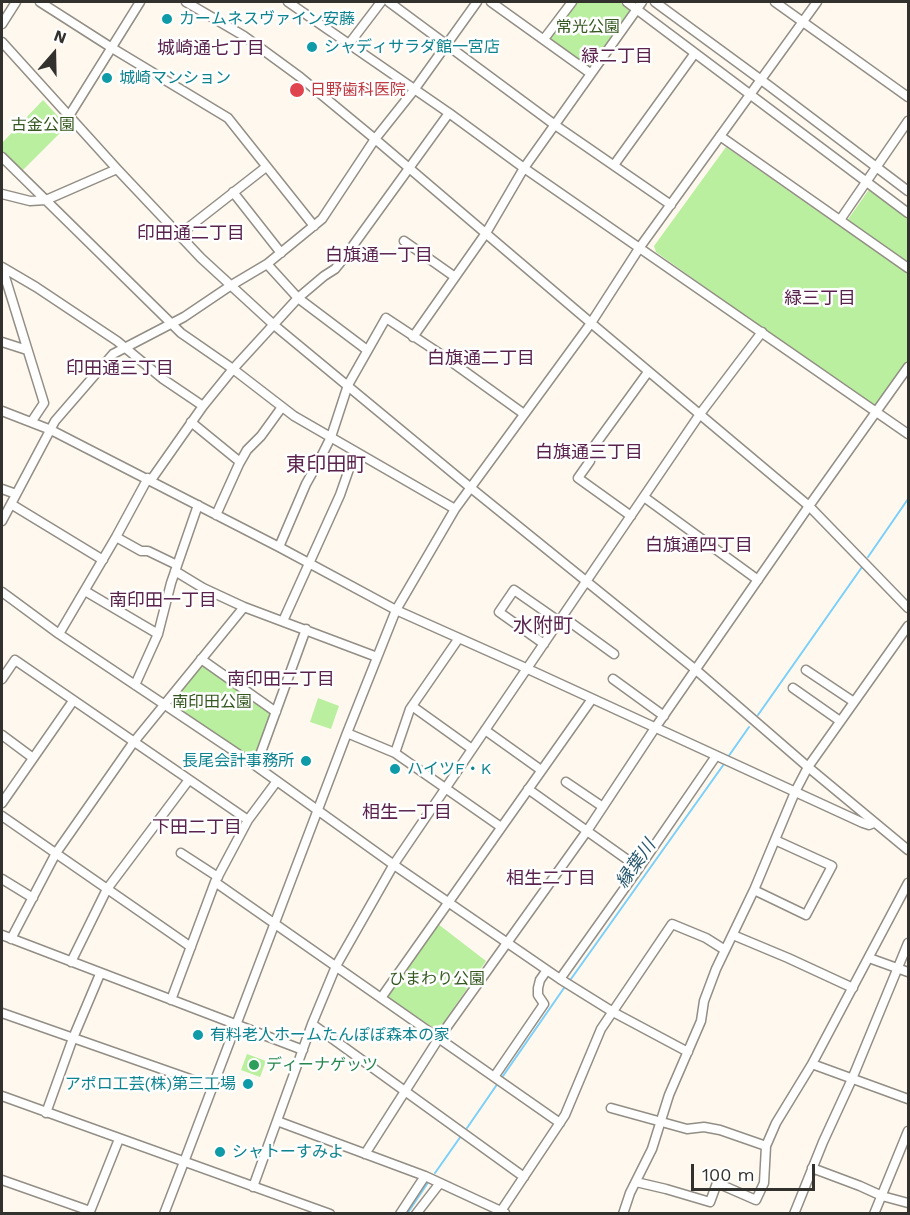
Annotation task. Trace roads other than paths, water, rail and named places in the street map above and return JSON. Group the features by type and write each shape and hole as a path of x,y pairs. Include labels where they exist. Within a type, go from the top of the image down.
{"street":[{"path":"2,24 16,2"},
{"path":"40,2 228,118 314,226"},
{"path":"69,116 140,2"},
{"path":"186,2 244,36 300,77 375,139 809,506 909,608"},
{"path":"288,2 909,434"},
{"path":"299,9 304,2"},
{"path":"349,44 381,2"},
{"path":"389,2 555,124 671,205"},
{"path":"2,521 55,421 113,354 184,317 267,264 322,219 375,139 414,90 477,2"},
{"path":"491,2 590,73"},
{"path":"544,39 572,2"},
{"path":"627,2 639,5 695,53 909,213"},
{"path":"655,2 909,191"},
{"path":"775,2 909,97"},
{"path":"164,1214 396,610 455,509 591,323 640,247 817,2"},
{"path":"413,337 486,233 524,168 639,5"},
{"path":"2,42 117,169 230,286 471,488 696,670 874,823 909,850"},
{"path":"614,165 695,53"},
{"path":"59,633 149,479 203,406 233,369 298,298 335,269 449,113"},
{"path":"840,220 909,121"},
{"path":"720,136 909,268"},
{"path":"2,157 181,333 282,407 455,509"},
{"path":"179,235 266,166"},
{"path":"2,194 30,201 46,200 117,169"},
{"path":"233,192 281,253"},
{"path":"404,241 455,277"},
{"path":"267,264 298,298 368,350"},
{"path":"32,421 44,403 2,267 117,341 163,379 203,406"},
{"path":"279,547 306,484 331,437 348,385 386,318 524,414"},
{"path":"253,1187 312,1024 336,966 394,865 700,414 762,332"},
{"path":"2,342 27,350"},
{"path":"365,1154 439,1038 587,831 809,506 909,367"},
{"path":"631,516 578,478 590,461 587,456 648,372"},
{"path":"216,514 247,450 261,436 282,407"},
{"path":"2,411 32,421 149,479 396,610 863,824 874,823"},
{"path":"191,422 240,462"},
{"path":"283,621 340,495 355,452"},
{"path":"2,489 16,494"},
{"path":"644,497 758,580"},
{"path":"11,504 103,560"},
{"path":"135,685 158,634 176,568 198,505"},
{"path":"117,537 141,551 148,551 203,588 244,607 377,657"},
{"path":"544,644 499,612 514,590 614,654"},
{"path":"85,591 158,634"},
{"path":"2,592 560,979 613,1012 688,1052"},
{"path":"11,939 56,853 133,742 244,607"},
{"path":"623,1214 652,1149 669,1095 700,1021 704,1001 716,969 754,890 795,792 808,767 909,626"},
{"path":"256,766 306,629"},
{"path":"395,753 412,706 459,638"},
{"path":"201,659 276,712"},
{"path":"2,679 15,660 188,781 248,820"},
{"path":"807,670 854,702"},
{"path":"613,679 664,716"},
{"path":"793,688 840,721"},
{"path":"381,998 592,699"},
{"path":"2,803 73,701"},
{"path":"412,706 472,749"},
{"path":"485,730 541,770"},
{"path":"347,733 395,753 501,827"},
{"path":"2,735 33,758"},
{"path":"560,979 716,756"},
{"path":"71,962 108,890 188,781"},
{"path":"171,1000 216,879 248,820 277,781"},
{"path":"567,782 603,807"},
{"path":"528,789 639,868"},
{"path":"2,816 191,947"},
{"path":"754,890 806,915 832,866 775,840"},
{"path":"181,853 275,924 560,1123"},
{"path":"2,879 33,898"},
{"path":"636,1182 710,1202 717,1183 756,1200 764,1183 766,1146 776,1123 812,1064 909,883"},
{"path":"277,1121 425,1176 502,1213 560,1123 601,1029 672,924 706,938 725,950"},
{"path":"2,935 303,1050"},
{"path":"733,935 853,988"},
{"path":"794,1214 909,943"},
{"path":"869,958 909,972"},
{"path":"494,1077 543,1004 538,995 538,988 547,970"},
{"path":"46,1113 73,1038 100,974"},
{"path":"2,1012 213,1087"},
{"path":"312,1024 524,1177"},
{"path":"812,1064 909,1099"},
{"path":"2,1096 330,1214"},
{"path":"611,1108 687,1129 704,1127 720,1130 766,1146"},
{"path":"874,1214 909,1131"},
{"path":"2,1180 89,1212 119,1139"},
{"path":"812,1168 882,1196 909,1203"},
{"path":"400,1214 425,1176"},
{"path":"416,1214 440,1183"}],"waterway":[{"name":"縁葉川","path":"868,557 908,499"},
{"name":"縁葉川","path":"758,715 862,567"},
{"name":"縁葉川","path":"728,757 749,727"},
{"name":"縁葉川","path":"571,979 724,764"},
{"name":"縁葉川","path":"503,1076 564,988"},
{"name":"縁葉川","path":"467,1128 498,1083"},
{"name":"縁葉川","path":"435,1173 461,1136"},
{"name":"縁葉川","path":"407,1214 429,1181"}],"place":[{"name":"カームネスヴァイン安藤","path":"167,19"},
{"name":"シャディサラダ館一宮店","path":"312,47"},
{"name":"城崎マンション","path":"107,78"},
{"name":"日野歯科医院","path":"297,90"},
{"name":"長尾会計事務所","path":"306,761"},
{"name":"ハイツF・K","path":"395,769"},
{"name":"有料老人ホームたんぽぽ森本の家","path":"198,1035"},
{"name":"ディーナゲッツ","path":"254,1065"},
{"name":"アポロ工芸(株)第三工場","path":"248,1084"},
{"name":"シャトーすみよ","path":"220,1152"}],"district":[{"name":"城崎通七丁目","path":"211,49"},
{"name":"緑二丁目","path":"617,57"},
{"name":"印田通二丁目","path":"191,234"},
{"name":"白旗通一丁目","path":"379,256"},
{"name":"緑三丁目","path":"820,299"},
{"name":"白旗通二丁目","path":"481,359"},
{"name":"印田通三丁目","path":"120,369"},
{"name":"白旗通三丁目","path":"589,453"},
{"name":"東印田町","path":"326,465"},
{"name":"白旗通四丁目","path":"699,546"},
{"name":"南印田一丁目","path":"163,601"},
{"name":"水附町","path":"543,626"},
{"name":"南印田二丁目","path":"281,680"},
{"name":"相生一丁目","path":"407,813"},
{"name":"下田二丁目","path":"197,828"},
{"name":"相生二丁目","path":"551,879"}],"park label":[{"name":"常光公園","path":"588,27"},
{"name":"古金公園","path":"43,125"},
{"name":"南印田公園","path":"212,702"},
{"name":"ひまわり公園","path":"437,979"}]}
